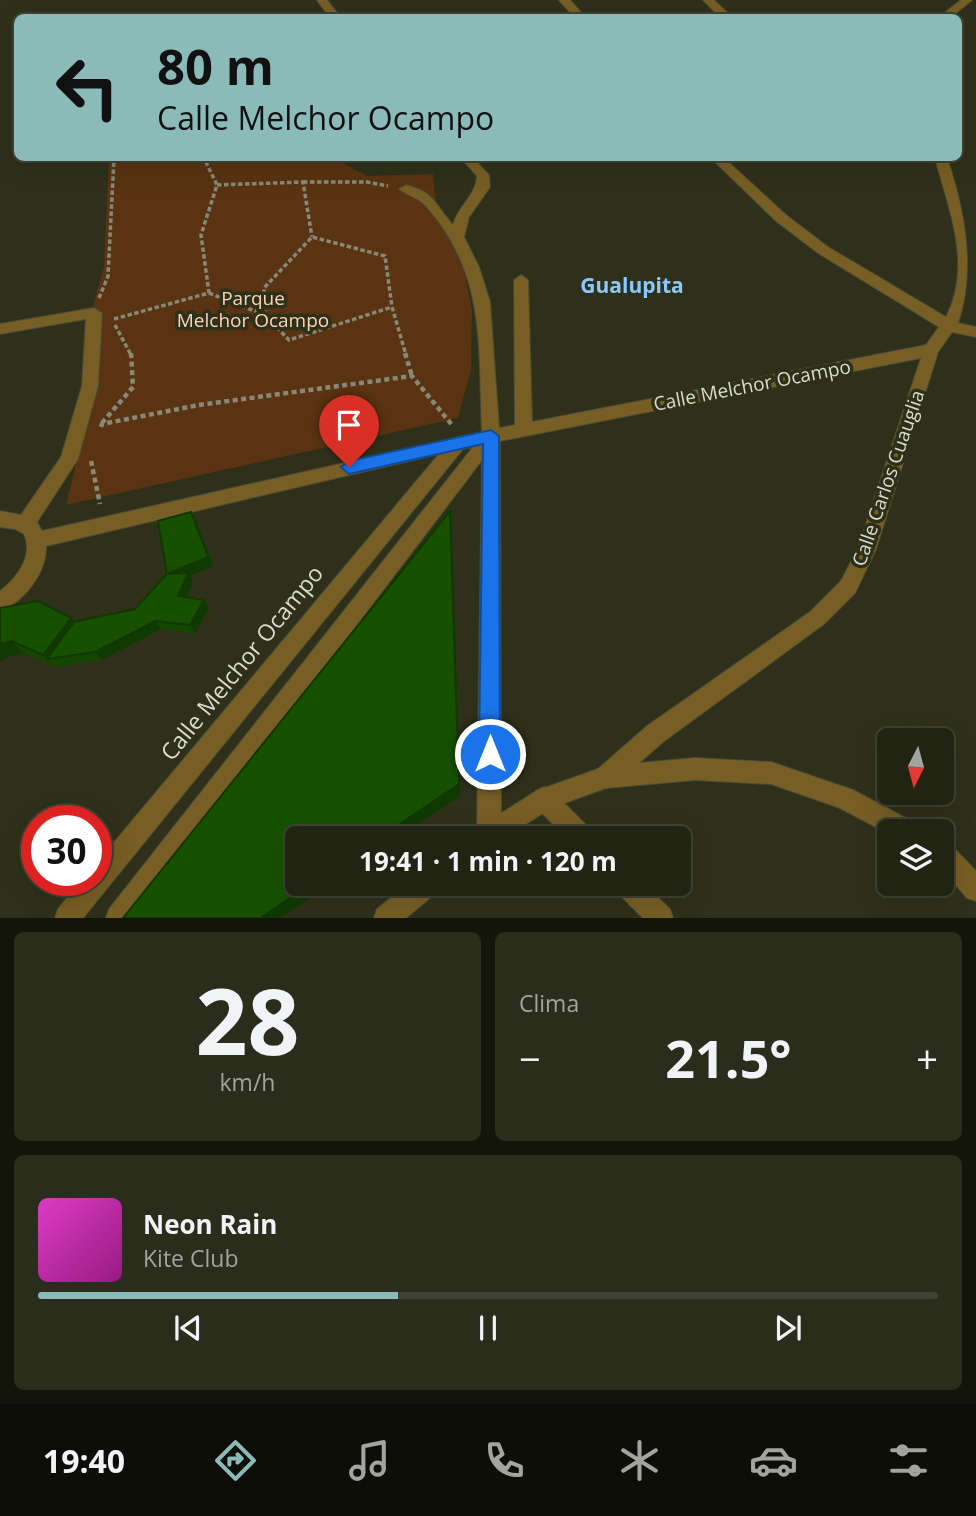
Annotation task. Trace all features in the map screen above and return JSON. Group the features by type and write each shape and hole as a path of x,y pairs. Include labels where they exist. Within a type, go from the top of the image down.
{"street":[{"path":"322,0 333,14"},
{"path":"564,0 577,14"},
{"path":"708,0 724,14"},
{"path":"947,14 959,1"},
{"path":"457,237 462,217 483,187 483,175 470,161"},
{"path":"720,161 781,218 823,250 949,326 976,332"},
{"name":"Calle Carlos Cuauglia","path":"606,777 655,734 817,618 848,587 867,549 931,350 949,326 967,282 965,251 942,161"},
{"path":"406,189 418,192 431,203 444,224 457,237 472,267 482,302 491,436 486,826"},
{"path":"522,280 524,430"},
{"path":"0,329 94,313 90,386 69,459 30,533"},
{"name":"Calle Melchor Ocampo","path":"30,533 104,523 462,442 931,350"},
{"path":"118,918 491,436"},
{"name":"Calle Melchor Ocampo","path":"67,918 462,442"},
{"path":"0,519 30,533 38,553 34,568 23,584 0,602"},
{"path":"502,826 544,799 606,777 695,769 771,773 845,799 884,819"},
{"path":"544,799 571,826"},
{"path":"954,865 976,889"},
{"path":"386,918 413,896"},
{"path":"639,896 661,918"}],"path":[{"path":"94,313 108,276 114,161"},
{"path":"205,161 217,185 201,235 209,293"},
{"path":"303,182 312,237"},
{"path":"217,185 367,182 406,189"},
{"path":"312,237 385,256 392,307 412,376 462,442"},
{"path":"265,315 264,288 312,237"},
{"path":"98,435 102,424 133,387 131,352 112,319 209,293 265,315 289,340 392,307"},
{"path":"102,424 200,405 412,376"},
{"path":"90,456 104,523"}],"green space":[{"name":"Parque Melchor Ocampo","path":"109,161 339,161 367,176 433,174 437,217 462,259 472,311 471,370 458,418 66,505 94,392 102,331 92,309 104,267"}],"building":[{"path":"450,511 459,784 397,826 285,826 285,896 293,896 260,918 123,918"},
{"path":"191,512 208,557 167,574 158,521"},
{"path":"188,573 178,596 204,600 190,625 155,621 95,652 47,659 74,622 135,609 167,574"},
{"path":"38,601 71,618 43,655 12,641 0,644 0,608"}],"district":[{"name":"Gualupita","path":"632,286"}],"route":[{"path":"349,467 491,436 490,754"}]}
